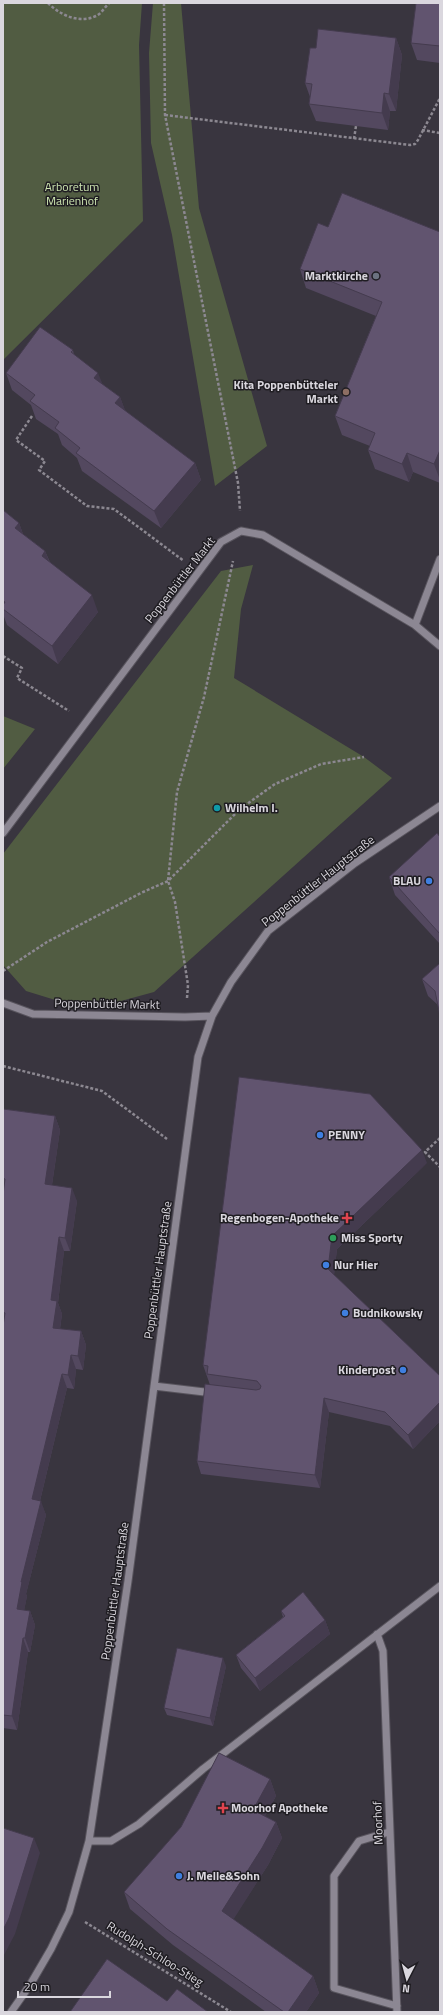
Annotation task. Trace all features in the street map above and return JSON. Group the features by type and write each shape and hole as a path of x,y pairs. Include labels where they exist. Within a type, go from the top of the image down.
{"street":[{"name":"Poppenbüttler Markt","path":"3,833 221,542 241,531"},
{"path":"241,531 263,535 414,625 440,646"},
{"path":"414,625 440,560"},
{"name":"Poppenbüttler Hauptstraße","path":"11,2012 30,1985 51,1949 69,1912 89,1841 128,1581 198,1057 212,1016 231,982 268,931 355,863 440,806"},
{"name":"Poppenbüttler Markt","path":"3,1003 33,1014 185,1017 212,1016"},
{"path":"154,1386 223,1394"},
{"path":"89,1841 111,1841 139,1824 203,1769 440,1586"},
{"name":"Moorhof","path":"378,1634 383,1651 397,2009"},
{"path":"389,1832 359,1842 334,1876 334,1988 397,2009"}],"path":[{"path":"48,3 58,13 80,20 97,16 109,3"},
{"path":"164,3 166,115 238,483 241,531 227,580 204,697 177,792 168,881 176,902 188,985 185,1017"},
{"path":"166,115 410,146 416,144 440,98"},
{"path":"354,139 356,126"},
{"path":"422,130 440,133"},
{"path":"32,416 16,440 46,460 39,470 87,506 114,509 199,572"},
{"path":"3,656 22,668 17,678 87,722"},
{"path":"3,971 54,939 141,893 168,881 240,809 276,784 321,764 364,757"},
{"path":"3,1066 102,1091 185,1152"},
{"path":"440,1138 425,1152 440,1167"},
{"name":"Rudolph-Schloo-Stieg","path":"69,1912 231,2012"}],"green space":[{"name":"Arboretum Marienhof","path":"3,3 142,3 139,45 143,221 3,360"},
{"path":"153,3 181,3 199,208 267,446 215,486 172,235 151,143 149,53"},
{"path":"253,565 241,609 234,678 364,757 392,778 154,992 99,1007 65,1003 26,991 3,965 3,854 221,571"},
{"path":"3,716 35,729 3,769"}],"building":[{"path":"416,3 440,3 440,46 411,43"},
{"path":"318,29 396,38 389,94 384,93 382,113 309,104 312,84 305,83 310,48 316,48"},
{"path":"342,193 440,232 440,450 434,464 407,453 402,464 368,450 375,433 335,416 382,302 300,269 318,223 328,227"},
{"path":"40,327 73,350 71,352 98,373 94,378 120,397 115,403 195,463 154,511 76,453 80,448 55,428 59,422 30,401 35,395 6,373"},
{"path":"3,510 19,523 15,528 45,551 42,556 92,595 52,646 3,609 5,602 3,601"},
{"path":"437,833 440,837 440,934 389,877"},
{"path":"440,963 440,1016 435,991 422,979"},
{"path":"239,1077 370,1094 422,1150 332,1236 328,1269 440,1376 440,1402 408,1435 385,1412 324,1398 315,1475 197,1461 205,1384 256,1390 260,1389 261,1386 257,1381 207,1374 208,1366 203,1365"},
{"path":"3,1109 55,1116 45,1184 72,1188 65,1238 59,1237 51,1300 57,1301 53,1328 81,1331 78,1356 71,1355 68,1375 62,1374 32,1499 41,1501 21,1582 17,1609 30,1611 25,1638 23,1638 12,1716 3,1715 3,1326 5,1313 3,1312 3,1195 5,1179 3,1178"},
{"path":"303,1592 325,1620 255,1678 236,1655 285,1616 281,1611"},
{"path":"177,1648 223,1658 210,1718 164,1708"},
{"path":"219,1753 270,1779 253,1810 276,1822 262,1848 222,1911 313,1976 288,2012 284,2012 167,1929 124,1892 181,1827"},
{"path":"3,1828 34,1838 9,1918 3,1930"},
{"path":"107,1959 167,2001 177,1989 208,2012 70,2012"}],"place":[{"name":"Marktkirche","path":"376,276"},
{"name":"Kita Poppenbütteler Markt","path":"346,392"},
{"name":"Wilhelm I.","path":"217,808"},
{"name":"BLAU","path":"429,881"},
{"name":"PENNY","path":"320,1135"},
{"name":"Regenbogen-Apotheke","path":"347,1218"},
{"name":"Miss Sporty","path":"333,1238"},
{"name":"Nur Hier","path":"326,1265"},
{"name":"Budnikowsky","path":"345,1313"},
{"name":"Kinderpost","path":"403,1370"},
{"name":"Moorhof Apotheke","path":"223,1808"},
{"name":"J. Melle&Sohn","path":"179,1876"}]}
